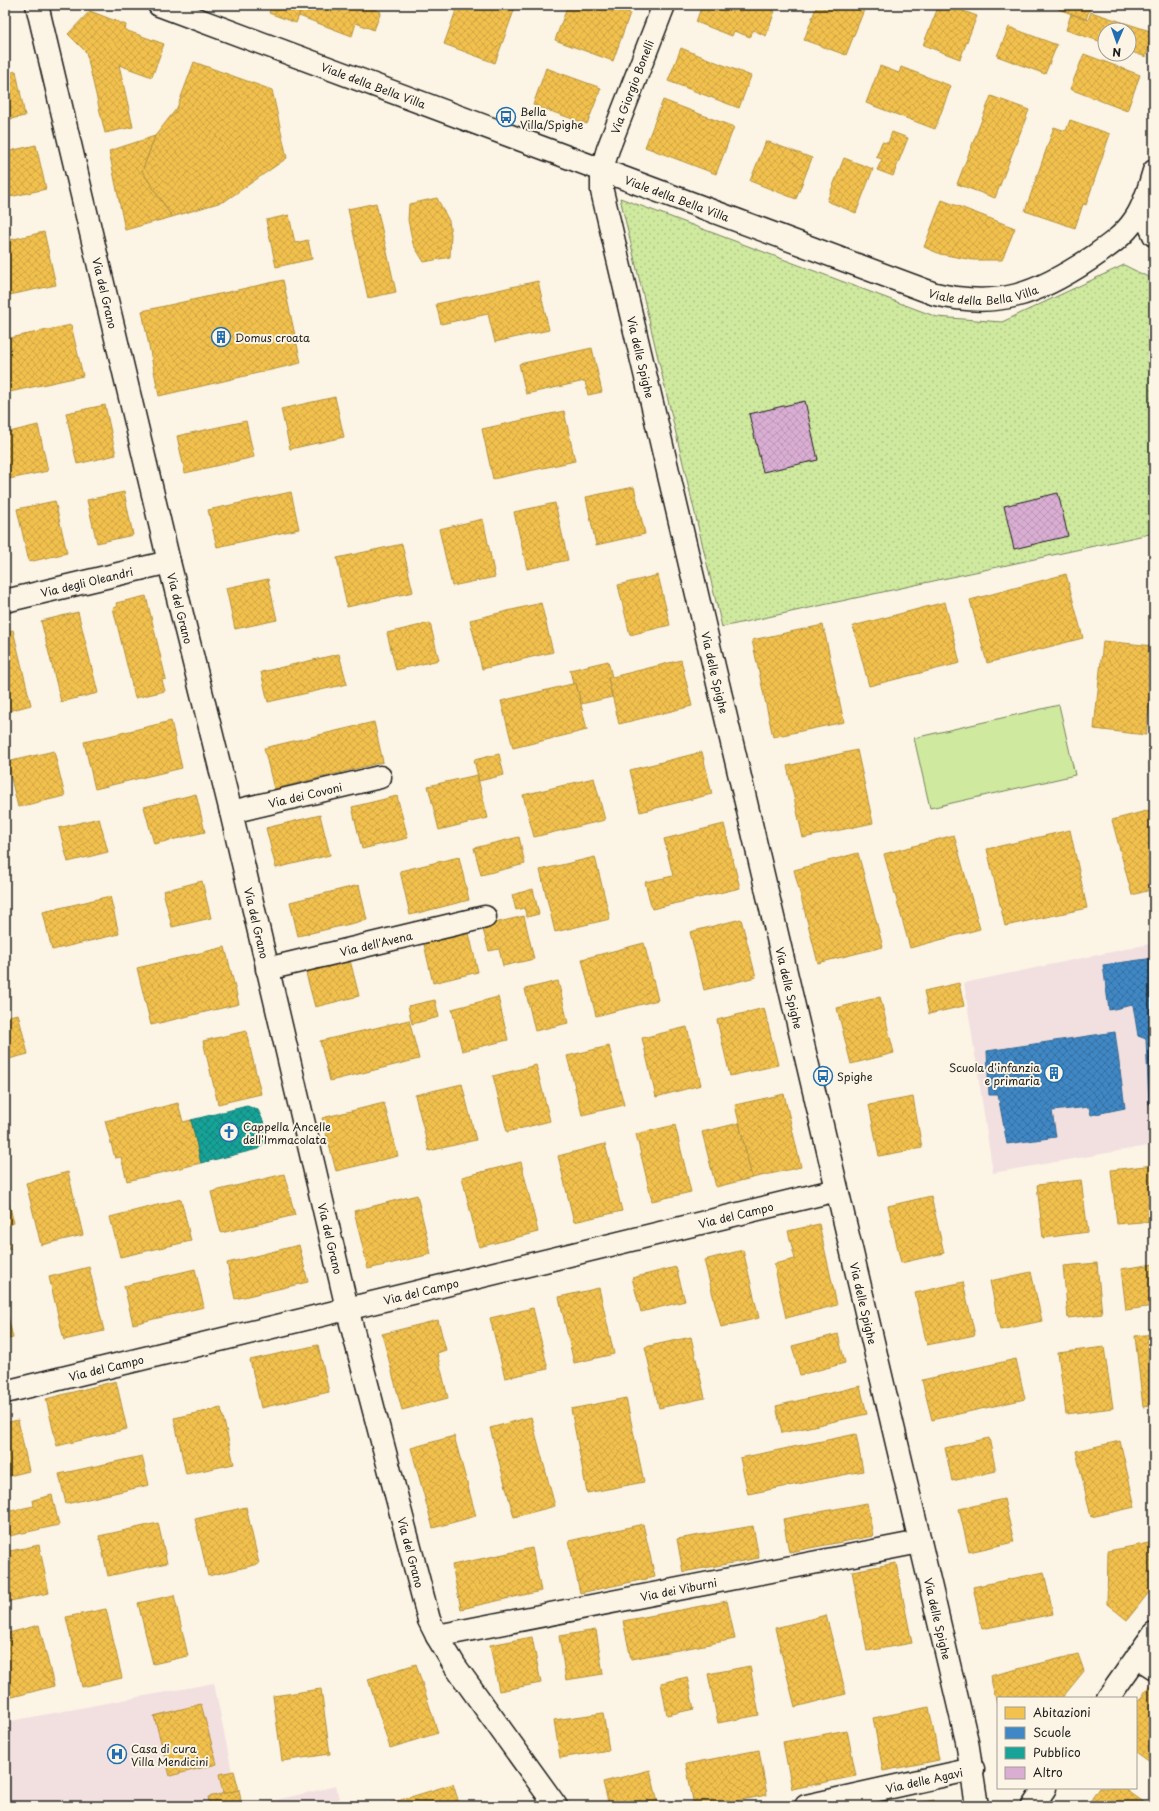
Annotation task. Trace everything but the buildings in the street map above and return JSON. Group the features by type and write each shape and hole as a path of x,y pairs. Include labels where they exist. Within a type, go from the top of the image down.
{"street":[{"name":"Via del Grano","path":"37,5 347,1308 427,1610 437,1636 455,1666 556,1806"},
{"name":"Viale della Bella Villa","path":"159,5 935,294 955,299 975,301 994,300 1023,295 1050,283 1114,243 1142,209 1154,171"},
{"name":"Via Giorgio Bonelli","path":"602,169 664,5"},
{"name":"Via delle Spighe","path":"602,169 602,191 973,1769 977,1806"},
{"path":"1142,209 1154,235"},
{"name":"Via degli Oleandri","path":"5,601 169,562"},
{"name":"Via dei Covoni","path":"230,812 380,777"},
{"name":"Via dell'Avena","path":"267,969 485,917"},
{"name":"Via del Campo","path":"5,1392 837,1190"},
{"name":"Via dei Viburni","path":"437,1636 920,1542"},
{"path":"1109,1697 1146,1662 1154,1633"},
{"name":"Via delle Agavi","path":"806,1806 973,1769"},
{"path":"1033,1806 1044,1789"}],"shaded area":[{"path":"1154,943 1154,1145 993,1173 964,983"},
{"name":"Casa di cura Villa Mendicini","path":"214,1683 239,1806 10,1806 5,1786 5,1722"},
{"path":"336,1786 341,1806 250,1806"}],"green space":[{"path":"620,198 937,317 1002,322 1124,265 1150,278 1154,308 1154,533 722,627"},
{"path":"1059,705 1075,775 930,808 914,738"}],"place":[{"name":"Bella Villa/Spighe","path":"506,117"},
{"name":"Domus croata","path":"221,337"},
{"name":"Scuola d'infanzia e primaria","path":"1054,1073"},
{"name":"Spighe","path":"823,1076"},
{"name":"Cappella Ancelle dell'Immacolata","path":"229,1132"},
{"name":"Casa di cura Villa Mendicini","path":"117,1754"}]}
